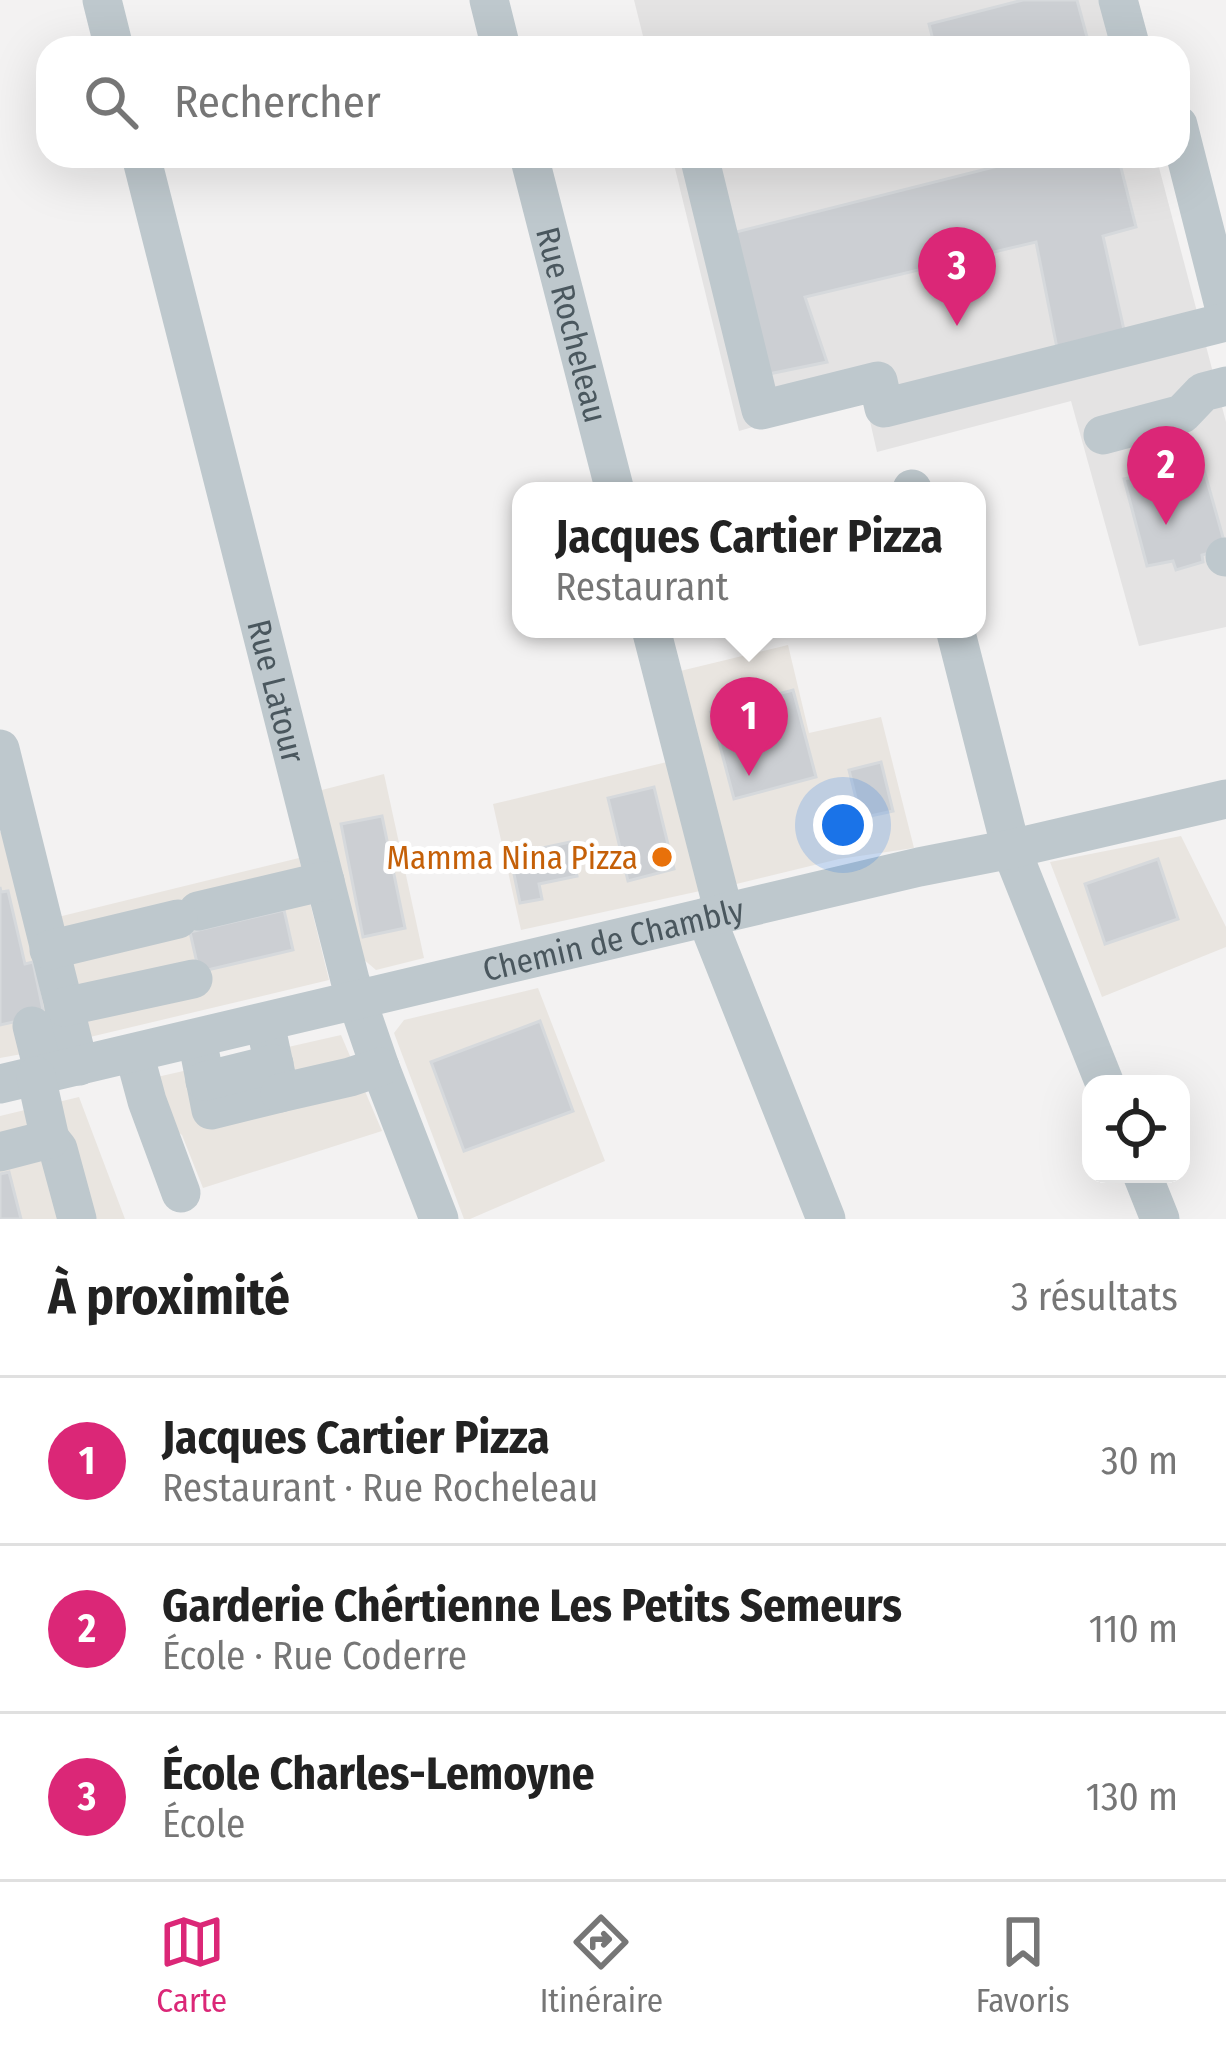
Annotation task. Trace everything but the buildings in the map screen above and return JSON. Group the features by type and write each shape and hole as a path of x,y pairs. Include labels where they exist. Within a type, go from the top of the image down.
{"street":[{"path":"102,0 111,36"},
{"path":"489,0 499,36"},
{"path":"1118,0 1127,36"},
{"path":"1147,0 1156,36"},
{"name":"Rue Latour","path":"144,168 357,1001 439,1219"},
{"name":"Rue Rocheleau","path":"532,168 613,482"},
{"path":"702,168 761,410 878,381 884,408 1226,318 1189,168"},
{"path":"1103,435 1182,414 1203,392 1226,386"},
{"path":"653,638 715,915 826,1219"},
{"path":"957,638 1011,849 1102,1075"},
{"path":"0,749 12,846 49,950 48,1017 27,1076 58,1149 77,1219"},
{"name":"Chemin de Chambly","path":"27,1076 1226,799"},
{"path":"49,950 325,881"},
{"path":"48,1017 193,979"},
{"path":"265,1023 277,1079"},
{"path":"196,1039 211,1109 277,1079 350,1077 380,1066"},
{"path":"134,1053 175,1197"},
{"path":"0,1152 50,1139"},
{"path":"1146,1183 1160,1219"}],"shaded area":[{"path":"634,0 1114,0 1124,36 643,36"},
{"path":"675,168 1159,168 1226,422 1226,627 1139,646 1071,401 877,452 864,395 739,431"},
{"path":"788,645 809,733 881,717 914,848 839,859 728,886 676,672"},
{"path":"671,761 700,891 521,930 493,804"},
{"path":"384,774 424,958 376,970 355,952 318,791"},
{"path":"5,831 55,1048 0,1058 0,832"},
{"path":"1181,836 1226,927 1226,947 1102,997 1050,862"},
{"path":"299,858 329,980 90,1037 58,917"},
{"path":"538,988 605,1161 464,1219 394,1033 404,1020"},
{"path":"341,1035 382,1131 203,1188 182,1135 168,1125 157,1077"},
{"path":"79,1097 125,1219 0,1219 0,1116"}],"place":[{"name":"École Charles-Lemoyne","path":"957,326"},
{"name":"Garderie Chértienne Les Petits Semeurs","path":"1166,525"},
{"name":"Jacques Cartier Pizza","path":"749,776"},
{"name":"Mamma Nina Pizza","path":"662,857"}]}
